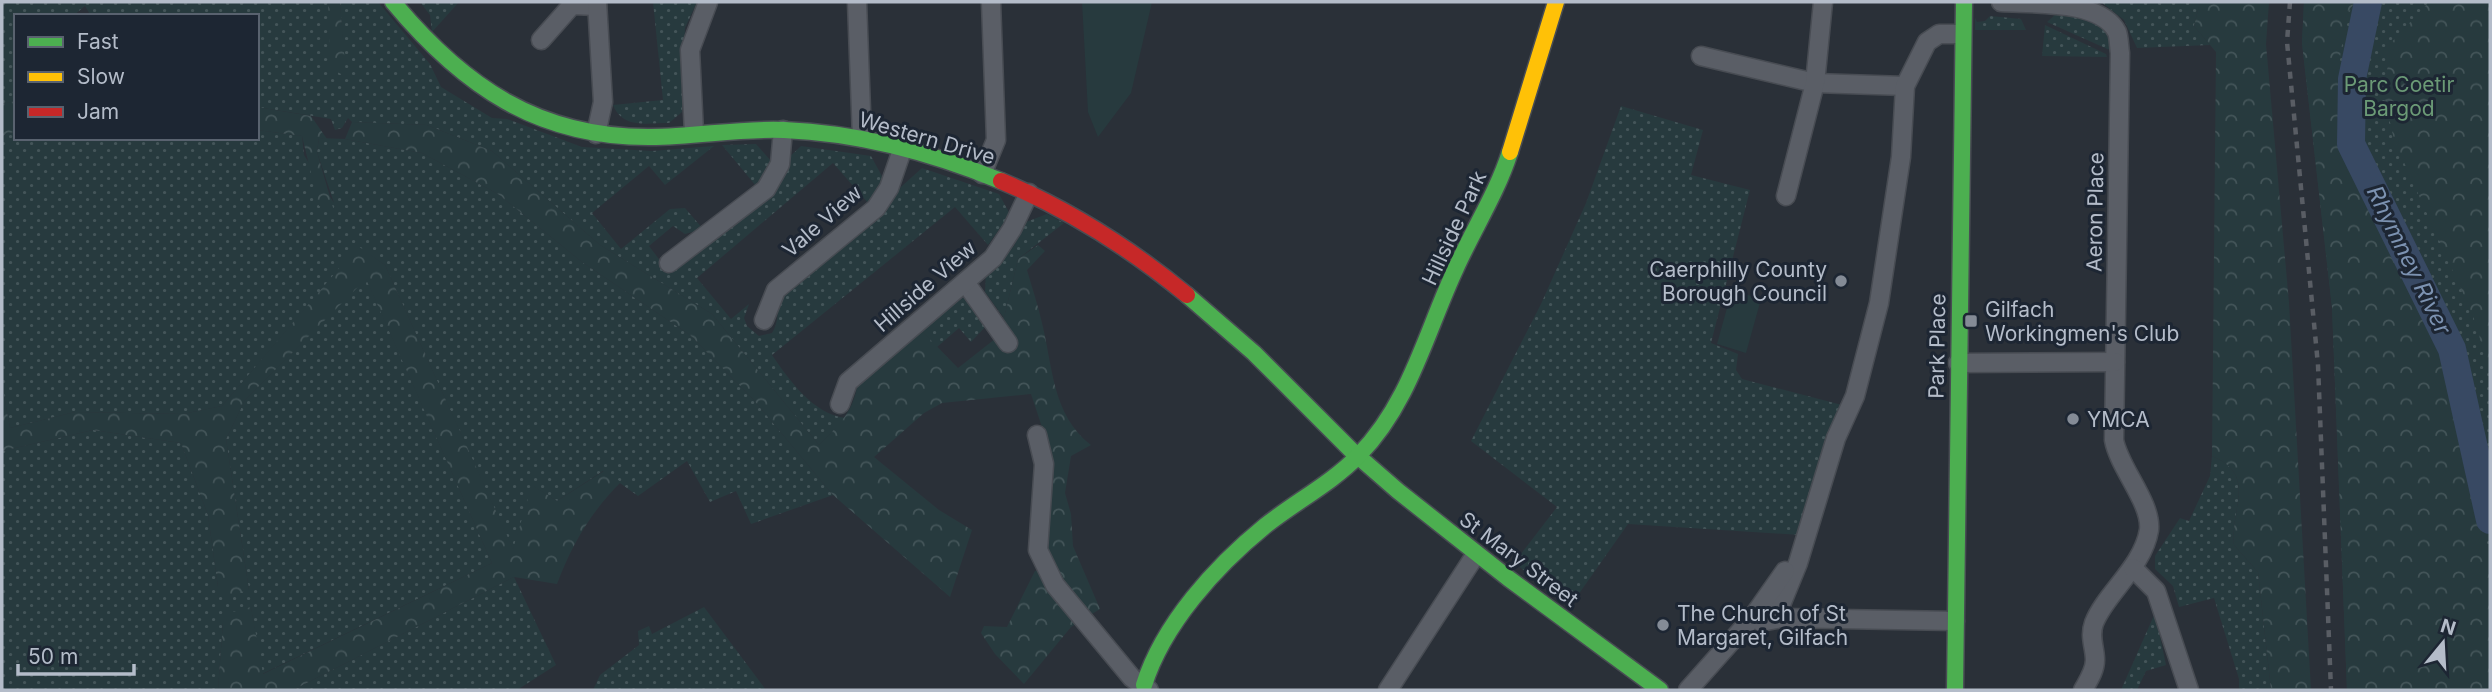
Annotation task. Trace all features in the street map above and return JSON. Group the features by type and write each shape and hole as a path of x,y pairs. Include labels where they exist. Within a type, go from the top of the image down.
{"street":[{"name":"Western Drive","path":"393,2 422,40 457,73 546,122 596,134 650,137 783,130 862,138 982,174 1029,192 1119,244 1202,306 1290,386 1357,456"},
{"path":"694,133 690,50 708,2"},
{"path":"857,2 862,138"},
{"path":"982,174 996,140 990,2"},
{"name":"Hillside Park","path":"1147,688 1152,659 1197,593 1263,528 1357,456 1395,409 1416,368 1456,268 1500,183 1556,2"},
{"path":"1786,196 1815,83 1823,2"},
{"name":"Park Place","path":"1955,690 1961,34 1964,2"},
{"name":"Aeron Place","path":"2001,2 2090,8 2105,17 2117,32 2120,53 2116,454 2145,508 2149,529 2133,568 2094,622 2091,639 2094,670 2083,690"},
{"path":"541,40 572,5 597,4 603,102 596,134"},
{"path":"1781,618 1780,607 1798,563 1836,438 1855,396 1879,303 1901,157 1905,86 1927,41 1939,34 1961,34"},
{"path":"1701,56 1815,83 1905,86"},
{"path":"668,263 766,189 780,164 783,130"},
{"name":"Vale View","path":"764,320 776,290 876,208 889,188 902,150"},
{"name":"Hillside View","path":"840,404 848,382 993,258 1012,229 1029,192"},
{"path":"965,282 1008,343"},
{"path":"1958,363 2115,362"},
{"path":"1037,435 1044,464 1038,550 1055,584 1132,678 1147,688"},
{"name":"St Mary Street","path":"1357,456 1476,554 1660,690"},
{"path":"1388,690 1476,554"},
{"path":"1688,690 1752,618 1790,561"},
{"path":"2133,568 2156,591 2189,690"},
{"path":"1760,622 1781,618 1955,621"}],"green space":[{"path":"2,2 328,2 331,33 345,76 340,2 378,2 430,64 441,87 492,118 507,119 582,147 652,151 714,146 665,185 649,166 592,213 621,249 670,209 685,208 703,229 685,234 673,226 649,246 668,271 801,146 871,156 883,178 879,191 868,203 833,163 697,278 731,319 749,304 744,318 747,326 759,336 772,333 784,292 922,168 999,194 1010,214 988,245 955,207 772,355 803,395 823,410 846,418 819,445 712,314 600,245 492,151 427,125 352,122 348,118 342,128 335,130 331,119 259,107 259,14 90,14 85,6 75,14 14,14 14,101 2,104"},
{"path":"328,2 340,2 346,77 331,68"},
{"path":"420,2 459,2 432,32 430,15"},
{"path":"653,2 697,2 685,28 682,112 669,123 644,124 623,118 613,105 663,100"},
{"path":"1082,2 1152,2 1131,93 1098,137 1088,112"},
{"path":"2101,2 2200,2 2194,26 2210,45 2137,48 2124,20"},
{"path":"2200,2 2269,2 2266,44 2289,303 2311,690 2271,690 2258,572 2234,545 2238,483 2226,464 2212,456 2216,52 2194,26"},
{"name":"Parc Coetir Bargod","path":"2304,2 2490,2 2490,690 2347,690 2332,307 2302,43"},
{"path":"2304,2 2355,2 2347,14 2339,63 2346,147 2445,353 2490,560 2490,690 2347,690 2332,307 2302,43"},
{"path":"2490,2 2490,372 2473,316 2394,140 2385,100 2389,45 2428,3"},
{"path":"2056,14 2086,18 2100,25 2114,52 2047,22"},
{"path":"1990,16 2021,19 2026,30 1975,30 1975,18 1977,22 1985,21"},
{"path":"2045,25 2106,54 2107,57 2042,56"},
{"path":"14,101 14,132 2,136 2,104"},
{"path":"1621,106 1703,130 1691,175 1750,190 1711,343 1738,354 1736,370 1742,379 1842,405 1800,535 1628,524 1571,605 1514,563 1557,507 1471,441 1541,304 1586,203"},
{"path":"259,107 311,116 327,139 319,138 317,152 334,211 319,206 302,136 259,130"},
{"path":"352,122 427,125 492,151 600,245 712,314 819,445 846,415 854,399 859,377 918,327 958,368 995,339 1004,318 1018,259 1038,245 1045,251 1027,270 1056,389 1068,419 1091,445 1071,456 1065,493 1071,514 1073,546 1100,609 1071,627 1024,684 995,654 981,633 984,626 1007,627 1035,571 1055,568 1043,546 1048,445 1031,394 942,403 924,413 874,457 939,510 972,530 950,597 833,495 753,399 690,335 582,262 498,194 422,153 345,139"},
{"path":"259,130 302,136 304,155 334,203 317,152 319,138 345,139 422,153 498,194 582,262 690,335 753,399 833,495 751,524 736,491 710,502 687,461 638,496 603,471 557,501 533,486 513,550 385,265 358,247 222,406 183,414 75,412 10,428 2,384 2,136 14,132 14,140 259,140"},
{"path":"756,144 771,161 768,172 756,186 722,145"},
{"path":"1047,214 1064,223 1018,259 1004,318 985,292 986,270 1014,246 1026,222"},
{"path":"358,246 385,265 513,549 532,485 557,501 604,471 621,482 583,529 557,584 514,577 293,690 218,690 223,622 229,613 251,607 263,674 492,563 366,279 245,400 226,439 249,590 229,595 218,587 208,515 181,443 93,430 2,451 2,384 10,428 75,412 183,414 222,406"},
{"path":"366,278 492,563 262,674 251,607 223,622 218,690 2,690 2,451 93,430 181,443 208,515 218,587 249,590 226,439 245,400"},
{"path":"1732,290 1761,299 1746,353 1717,344"},
{"path":"965,298 974,304 988,324 971,342 959,328 937,347 918,327 951,299"},
{"path":"2212,456 2226,464 2238,483 2234,545 2258,572 2271,690 2239,690 2239,679 2214,598 2179,607 2173,586 2155,569 2155,556 2180,518 2189,521 2210,476"},
{"path":"514,577 556,665 517,690 293,690"},
{"path":"704,607 766,690 593,690 600,675 639,645 638,631 649,626 652,634"},
{"path":"2155,613 2166,665 2146,671 2137,690 2121,690"}],"waterway":[{"name":"Rhymney River","path":"2368,2 2352,79 2351,144 2452,349 2490,520"},
{"name":"Rhymney River","path":"2482,485 2490,483"}],"railway":[{"path":"2290,2 2287,42 2318,365 2331,690"}],"traffic: fast":[{"path":"393,2 447,59 476,82 538,117 573,128 610,135 651,137 767,130 840,135 922,153 1001,181"},
{"path":"1955,690 1964,2"},
{"path":"1144,685 1164,640 1210,578 1265,526 1348,465 1377,435 1404,390 1445,292 1492,196 1510,152"},
{"path":"1187,295 1254,353 1352,451 1398,491 1508,578 1660,690"}],"traffic: slow":[{"path":"1510,152 1556,2"}],"traffic: jam":[{"path":"1001,181 1098,231 1187,295"}],"place":[{"name":"Caerphilly County Borough Council","path":"1841,281"},
{"name":"Gilfach Workingmen's Club","path":"1971,321"},
{"name":"YMCA","path":"2073,419"},
{"name":"The Church of St Margaret, Gilfach","path":"1663,625"}]}
